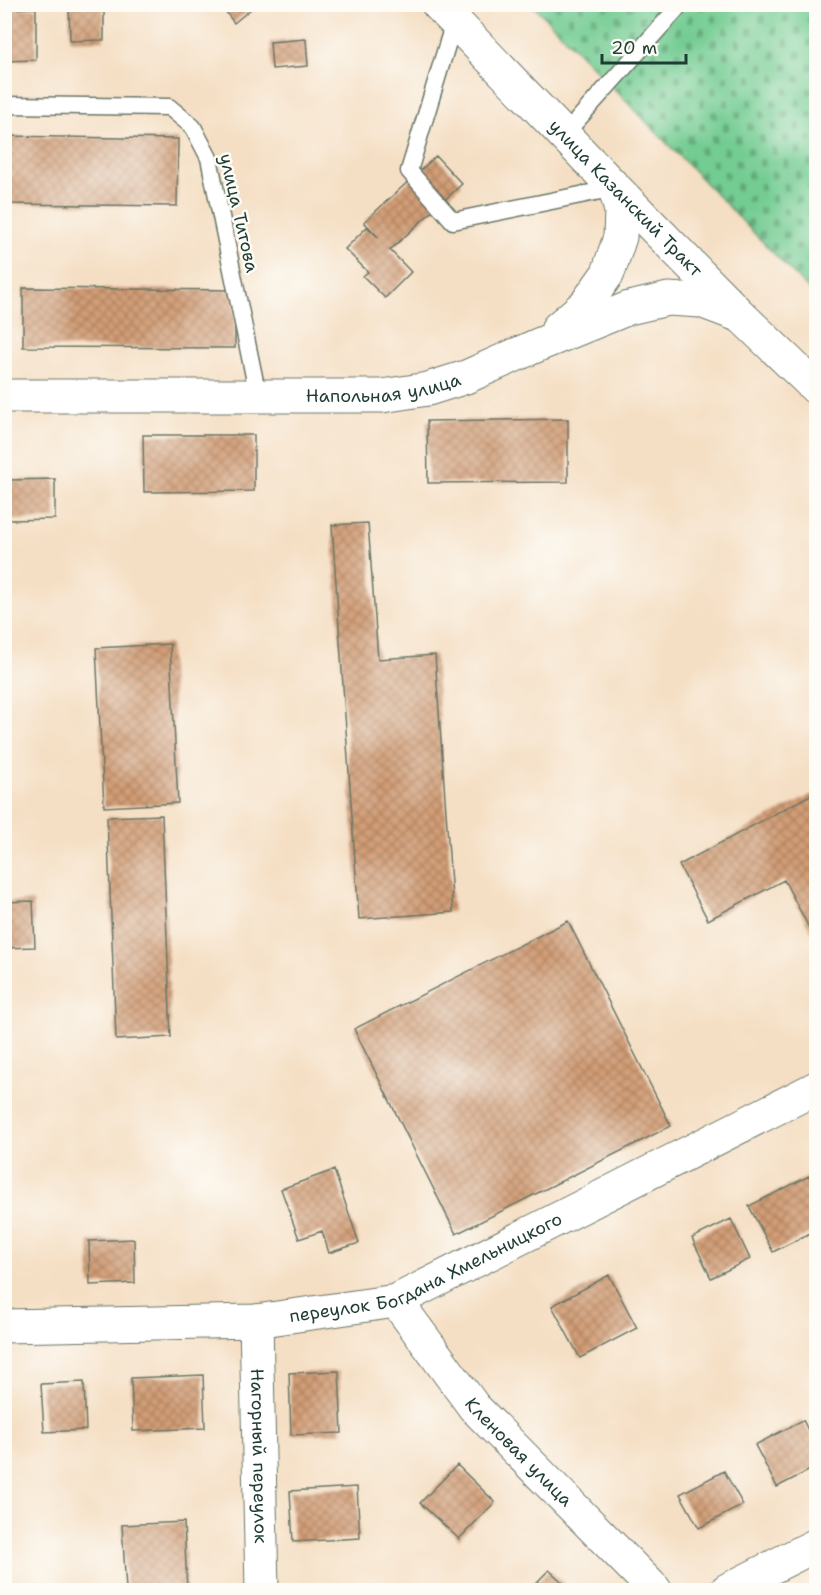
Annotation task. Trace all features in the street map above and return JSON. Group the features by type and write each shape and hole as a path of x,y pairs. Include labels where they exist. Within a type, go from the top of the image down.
{"street":[{"name":"улица Казанский Тракт","path":"446,13 615,189 816,388"},
{"path":"538,345 586,304 608,273 620,237 621,211 615,189"},
{"name":"Напольная улица","path":"4,396 382,396 428,388 466,377 629,308 668,298 701,301 741,316"},
{"name":"переулок Богдана Хмельницкого","path":"4,1326 256,1321 396,1301 816,1088"},
{"name":"Кленовая улица","path":"396,1301 474,1407 655,1590"},
{"name":"Нагорный переулок","path":"256,1321 262,1590"},
{"path":"727,1590 816,1545"}],"lane":[{"path":"564,135 681,4"},
{"path":"446,13 409,171 453,221 615,189"},
{"name":"улица Титова","path":"4,105 169,108 193,127 209,158 258,396"}],"green space":[{"path":"533,5 816,5 816,297"}],"building":[{"path":"69,4 104,4 104,40 70,41"},
{"path":"220,4 257,4 234,23"},
{"path":"36,8 36,60 4,61 4,9"},
{"path":"306,39 308,66 272,69 270,42"},
{"path":"4,136 178,139 177,206 4,204"},
{"path":"436,156 462,184 390,250 411,272 385,298 363,276 368,272 345,249 367,227 379,238 364,222"},
{"path":"23,288 235,290 235,348 23,347"},
{"path":"568,419 568,482 428,483 427,421"},
{"path":"143,435 254,435 254,491 144,492"},
{"path":"55,479 55,519 8,520 7,480"},
{"path":"368,523 378,659 435,655 453,912 359,919 332,525"},
{"path":"170,644 178,803 104,807 96,648"},
{"path":"816,792 816,941 784,880 708,920 679,865"},
{"path":"162,815 171,1037 116,1040 107,817"},
{"path":"33,901 35,947 4,948 4,902"},
{"path":"568,921 671,1126 456,1234 354,1029"},
{"path":"334,1170 359,1243 329,1253 322,1231 299,1239 281,1189"},
{"path":"809,1176 816,1192 816,1230 773,1252 749,1206"},
{"path":"731,1219 750,1259 711,1278 692,1238"},
{"path":"134,1239 135,1283 90,1285 89,1241"},
{"path":"609,1275 637,1328 580,1358 552,1306"},
{"path":"339,1371 342,1433 291,1435 289,1373"},
{"path":"203,1375 205,1428 133,1431 131,1378"},
{"path":"84,1382 86,1430 44,1432 41,1384"},
{"path":"803,1420 816,1446 816,1467 777,1487 755,1445"},
{"path":"457,1465 495,1502 459,1539 420,1503"},
{"path":"724,1471 743,1505 699,1528 680,1494"},
{"path":"357,1487 360,1538 293,1542 290,1491"},
{"path":"184,1522 187,1590 126,1590 122,1525"},
{"path":"549,1570 571,1590 529,1590"},
{"path":"364,1587 364,1590 333,1590 333,1589"}]}
